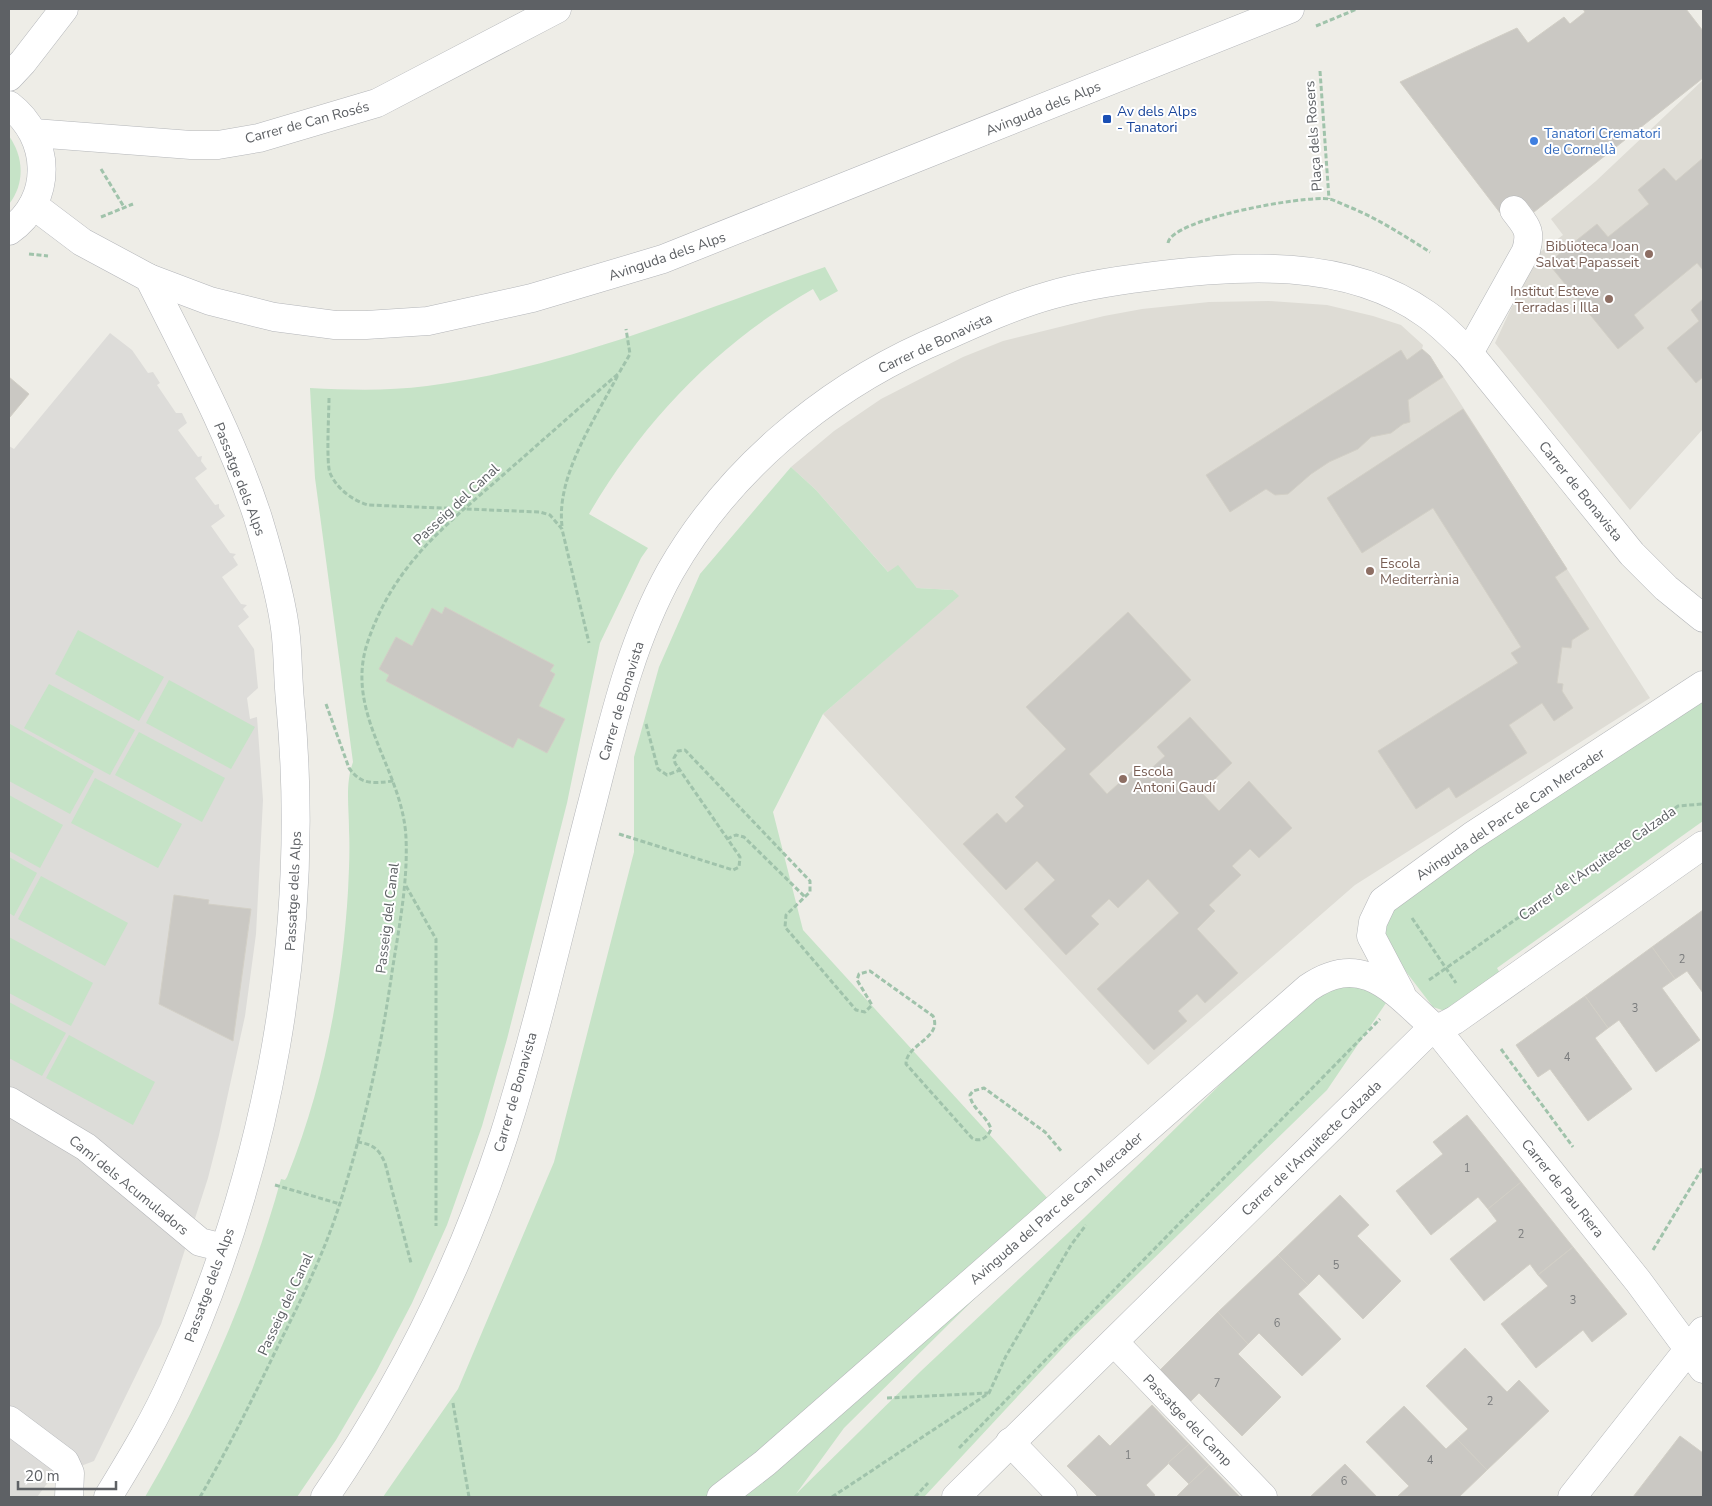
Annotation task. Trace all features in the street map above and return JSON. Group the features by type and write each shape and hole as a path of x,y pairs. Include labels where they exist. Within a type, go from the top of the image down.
{"street":[{"path":"9,77 64,9"},
{"name":"Carrer de Can Rosés","path":"34,133 191,145 218,145 259,138 377,103 558,9"},
{"name":"Avinguda dels Alps","path":"33,205 82,242 149,278 210,301 274,317 335,325 428,321 532,298 641,267 686,251 1290,9"},
{"path":"9,105 22,117 34,133 40,151 42,169 40,188 33,205 22,220 9,231"},
{"path":"1469,353 1526,251 1529,238 1528,229 1514,210"},
{"name":"Carrer de Bonavista","path":"325,1497 348,1464 415,1350 449,1278 481,1199 504,1135 620,695 643,630 671,572 702,524 736,482 780,440 832,398 896,359 984,319 1049,296 1103,283 1162,275 1260,270 1308,270 1343,276 1400,298 1426,313 1469,353 1632,554 1666,588 1703,618"},
{"name":"Passatge dels Alps","path":"108,1497 148,1429 173,1380 224,1248 264,1104 284,997 296,878 297,814 286,634 268,556 248,492 212,408 149,278"},
{"name":"Avinguda del Parc de Can Mercader","path":"1436,1029 1415,990 1371,936 1373,922 1395,906 1472,836 1703,685"},
{"name":"Carrer de l'Arquitecte Calzada","path":"956,1497 1424,1036 1455,1020 1703,845"},
{"name":"Avinguda del Parc de Can Mercader","path":"721,1497 772,1456 1320,979 1346,972 1364,973 1378,980 1415,990"},
{"name":"Carrer de Pau Riera","path":"1436,1029 1699,1349"},
{"name":"Camí dels Acumuladors","path":"9,1101 86,1148 200,1242 224,1248"},
{"name":"Passatge del Camp","path":"1114,1342 1263,1497"},
{"path":"1572,1497 1699,1349"},
{"path":"9,1420 64,1462 70,1473 69,1497"},
{"path":"1010,1442 1063,1497"}],"path":[{"name":"Plaça dels Rosers","path":"1320,72 1329,199"},
{"path":"97,162 124,207"},
{"name":"Plaça dels Rosers","path":"1169,249 1168,240 1174,233 1206,220 1264,204 1329,199 1374,217 1430,252"},
{"path":"99,218 133,204"},
{"name":"Passeig del Canal","path":"200,1497 228,1450 309,1283 340,1204 357,1142 386,1013 406,886 406,835 394,780 373,736 361,691 367,645 395,582 427,543 619,373 630,354 626,329"},
{"path":"589,643 562,529 560,510 562,492 574,461 619,373"},
{"path":"329,398 330,471 348,495 368,506 540,512 550,515 562,529"},
{"path":"326,704 349,768 354,775 359,780 370,784 394,780"},
{"path":"645,722 658,769 668,775 680,770"},
{"path":"619,834 733,870 739,867 741,860 680,770 674,758 678,751 685,750 810,881 812,888 786,915 784,921 787,932 856,1010 865,1012 872,1005 857,980 859,974 870,971 933,1016 935,1021 933,1030 907,1056 906,1064 972,1138 980,1140 985,1138 990,1129 989,1124 970,1100 970,1095 973,1091 984,1088 1045,1132 1062,1152"},
{"name":"Carrer de l'Arquitecte Calzada","path":"1415,990 1678,806 1703,804"},
{"path":"727,839 732,836 744,838 805,897"},
{"path":"406,886 436,939 436,1232"},
{"path":"1395,906 1446,968 1460,989"},
{"path":"983,1421 1383,1016"},
{"path":"357,1142 368,1144 378,1150 385,1163 411,1263"},
{"path":"1651,1254 1703,1167"},
{"path":"272,1184 340,1204"},
{"path":"832,1497 989,1393 1016,1339 1071,1245 1088,1222"},
{"path":"886,1398 989,1393"},
{"path":"453,1403 469,1497"}],"shaded area":[{"name":"Institut Esteve Terradas i Illa","path":"1703,80 1703,429 1630,510 1495,343 1536,255 1563,235 1551,219 1596,181"},
{"path":"1269,301 1327,305 1373,316 1401,325 1423,345 1422,349 1430,356 1650,698 1355,885 1148,1065 823,714 958,596 953,590 917,588 898,566 889,573 816,490 791,467 834,431 881,399 963,357 1003,341 1104,316 1142,309 1209,302"},
{"path":"110,333 132,350 148,373 153,372 160,383 157,385 176,413 182,413 187,423 178,430 198,457 202,456 201,461 207,469 195,478 215,505 219,504 219,508 225,516 211,526 230,553 236,554 233,557 238,565 222,577 241,604 247,605 243,609 249,617 238,626 254,649 258,688 247,698 250,719 257,717 263,800 256,934 245,1016 219,1135 208,1178 161,1324 94,1461 52,1477 37,1497 9,1497 9,446 14,449"}],"green space":[{"path":"9,136 18,153 21,170 18,188 9,204"},
{"path":"825,267 838,291 820,301 813,289 778,310 715,359 686,386 659,416 634,447 589,514 648,548 641,558 600,643 567,803 507,1039 482,1126 447,1225 412,1303 376,1372 336,1440 297,1497 145,1497 167,1459 206,1382 240,1302 269,1221 281,1179 285,1180 287,1177 300,1143 321,1072 336,1000 348,891 348,787 353,762 315,478 310,388 398,389 477,378 528,366 629,337"},
{"path":"791,467 816,490 888,572 898,565 917,588 953,590 959,596 823,714 773,812 803,930 1061,1213 844,1428 796,1494 921,1371 1084,1218 1303,1005 1326,990 1349,984 1361,986 1373,992 1386,1003 1327,1090 1071,1339 924,1497 383,1497 458,1389 554,1162 634,852 634,757 659,667 700,574"},
{"path":"78,630 164,677 139,721 55,674"},
{"path":"169,680 255,727 231,769 146,723"},
{"path":"49,684 135,730 110,775 24,728"},
{"path":"1703,701 1703,821 1497,968 1501,975 1445,1011 1433,1007 1384,943 1388,913 1464,855"},
{"path":"10,724 94,771 70,814 9,781"},
{"path":"139,732 225,778 202,822 115,775"},
{"path":"95,778 182,824 158,868 71,823"},
{"path":"9,795 63,825 40,868 9,851"},
{"path":"9,857 37,873 14,916 9,913"},
{"path":"41,876 128,923 105,966 18,919"},
{"path":"9,937 93,983 71,1026 9,993"},
{"path":"9,1002 66,1033 42,1076 9,1058"},
{"path":"69,1035 155,1082 133,1125 46,1078"}],"building":[{"name":"Tanatori Crematori de Cornellà","path":"1583,9 1686,9 1703,31 1703,78 1534,212 1525,201 1504,218 1400,82 1517,28 1528,43 1564,17 1570,24 1585,12"},
{"path":"1703,158 1703,270 1697,263 1634,315 1644,328 1618,349 1548,263 1597,224 1608,237 1649,204 1638,190 1664,168 1676,181"},
{"path":"1703,299 1703,377 1696,383 1667,348 1699,321 1691,310"},
{"path":"1422,349 1430,356 1443,377 1408,400 1410,422 1403,424 1391,433 1371,437 1358,449 1329,462 1311,474 1288,494 1275,495 1266,489 1230,512 1206,475 1401,350 1407,360"},
{"path":"9,377 29,394 10,417 9,416"},
{"path":"1463,409 1567,569 1555,577 1589,629 1572,640 1571,648 1562,647 1557,683 1563,684 1562,691 1573,708 1554,721 1542,703 1509,725 1527,753 1456,798 1449,787 1416,809 1378,751 1518,663 1511,653 1521,647 1433,508 1362,553 1327,498"},
{"path":"445,607 554,665 550,671 555,674 539,706 565,719 547,753 518,738 513,748 386,681 389,675 379,669 396,637 412,646 432,608 442,614"},
{"path":"1128,612 1191,680 1089,774 1107,794 1139,765 1146,773 1165,756 1157,747 1190,717 1232,763 1201,792 1219,811 1249,781 1292,828 1259,858 1250,849 1232,866 1241,875 1209,905 1215,911 1197,929 1238,973 1205,1003 1197,994 1178,1011 1187,1021 1154,1050 1097,989 1179,913 1148,879 1118,908 1109,899 1091,916 1099,924 1066,955 1024,909 1055,880 1037,861 1006,890 963,844 997,813 1006,823 1024,806 1015,797 1066,749 1026,707"},
{"path":"174,895 209,900 208,904 251,909 233,1041 159,1004"},
{"path":"1703,910 1703,993 1687,971 1675,979 1652,947"},
{"path":"1652,947 1675,979 1662,988 1700,1040 1656,1072 1619,1020 1608,1028 1585,996"},
{"path":"1585,996 1608,1028 1595,1038 1632,1089 1588,1121 1550,1069 1538,1077 1516,1045"},
{"path":"1467,1115 1521,1182 1488,1209 1478,1197 1431,1235 1396,1191 1443,1154 1433,1142"},
{"path":"1521,1182 1573,1247 1538,1275 1530,1264 1484,1301 1450,1259 1497,1221 1488,1209"},
{"path":"1340,1195 1369,1225 1357,1236 1401,1281 1363,1319 1319,1274 1308,1285 1278,1255"},
{"path":"1573,1247 1627,1314 1592,1342 1583,1330 1536,1368 1501,1324 1548,1286 1538,1275"},
{"path":"1278,1255 1308,1285 1298,1294 1341,1339 1302,1376 1259,1333 1248,1344 1218,1312"},
{"path":"1218,1312 1248,1344 1238,1354 1281,1397 1242,1436 1199,1393 1189,1403 1158,1372"},
{"path":"1465,1348 1507,1392 1519,1380 1549,1411 1487,1470 1457,1439 1468,1429 1426,1386"},
{"path":"1152,1405 1189,1444 1146,1485 1155,1495 1153,1497 1098,1497 1067,1466 1099,1435 1110,1446"},
{"path":"1404,1406 1446,1449 1457,1439 1487,1470 1459,1497 1398,1496 1409,1486 1366,1442"},
{"path":"1680,1436 1703,1453 1703,1497 1633,1497"},
{"path":"1189,1444 1209,1465 1189,1484 1168,1463"},
{"path":"1345,1464 1377,1497 1310,1497"},
{"path":"1209,1465 1240,1497 1176,1497 1189,1484"}],"place":[{"name":"Av dels Alps - Tanatori","path":"1107,119"},
{"name":"Tanatori Crematori de Cornellà","path":"1534,141"},
{"name":"Biblioteca Joan Salvat Papasseit","path":"1649,254"},
{"name":"Institut Esteve Terradas i Illa","path":"1609,299"},
{"name":"Escola Mediterrània","path":"1370,571"},
{"name":"Escola Antoni Gaudí","path":"1123,779"}]}
